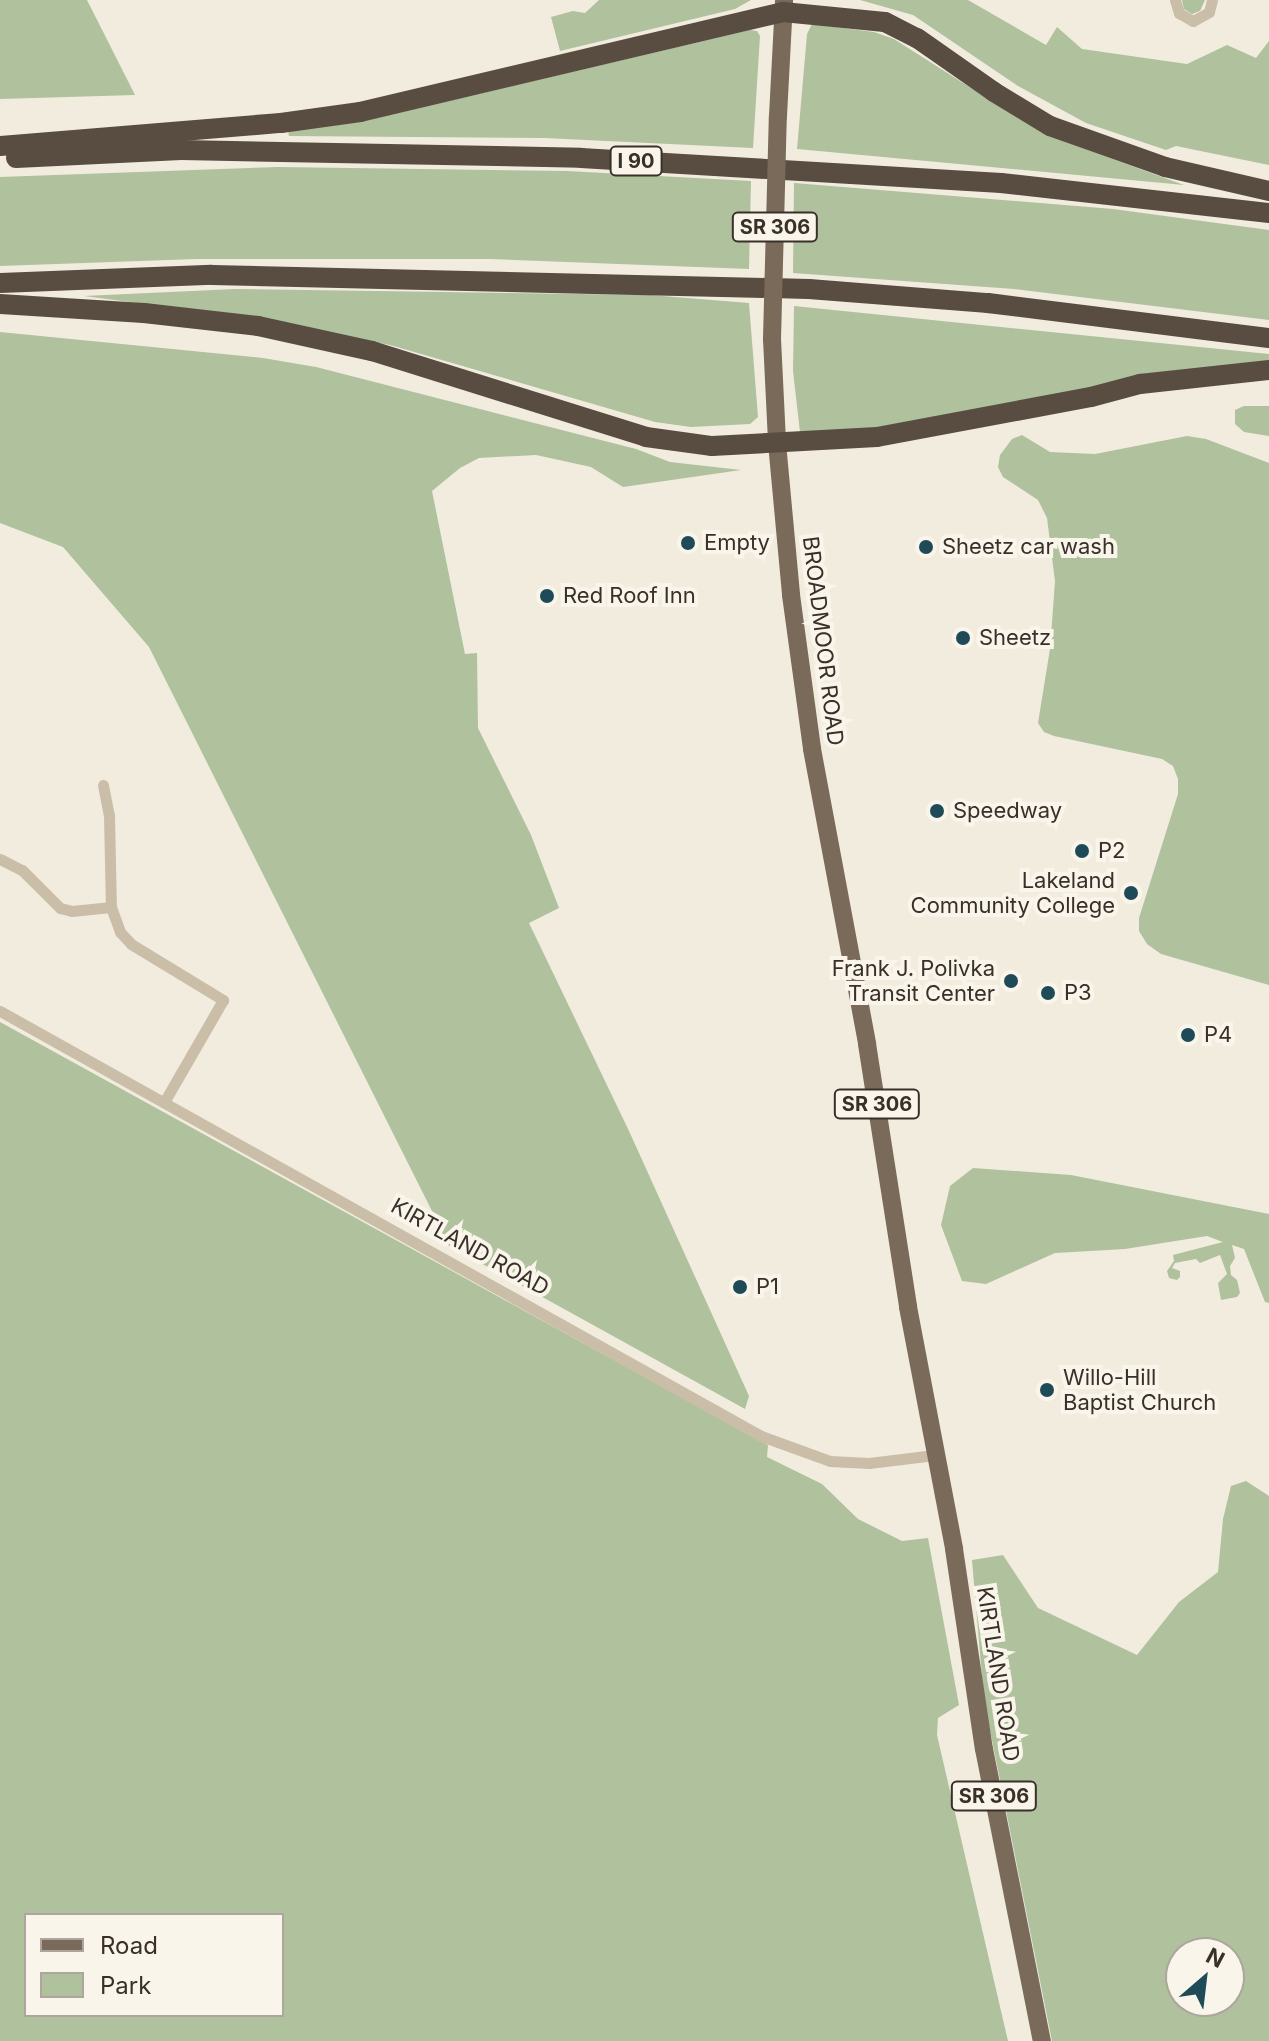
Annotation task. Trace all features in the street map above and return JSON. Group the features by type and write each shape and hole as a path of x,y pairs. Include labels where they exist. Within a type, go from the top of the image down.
{"highway":[{"path":"0,146 281,123 360,112 783,6 885,22 917,38 994,92 1050,126 1165,167 1269,191"},
{"name":"I 90","path":"0,158 181,150 581,158 1001,183 1269,213"},
{"path":"0,283 212,275 809,289 988,303 1269,338"},
{"path":"0,304 258,326 372,351 646,437 712,446 877,437 1091,397 1140,384 1269,370"}],"main road":[{"name":"BROADMOOR ROAD","path":"783,6 772,339 777,443 791,595 812,749 867,1044"},
{"name":"KIRTLAND ROAD","path":"867,1044 935,1455 954,1549 984,1749 1042,2041"}],"street":[{"path":"1175,0 1179,13 1193,21 1209,12 1212,0"},
{"path":"103,785 109,815 111,907 115,923 131,944 223,1000 164,1102"},
{"path":"0,859 22,870 60,908 72,911 111,907"},
{"name":"KIRTLAND ROAD","path":"0,1011 761,1436 830,1461 869,1463 935,1455"}],"green space":[{"path":"0,0 87,0 135,95 0,99"},
{"path":"599,0 751,0 735,9 560,51 551,17 573,11 585,13"},
{"path":"860,0 968,0 1046,45 1057,27 1082,49 1187,64 1227,45 1256,58 1269,41 1269,165 1176,146 1166,150 1086,123 1018,86 913,15"},
{"path":"1182,0 1205,0 1200,11 1192,14 1184,9"},
{"path":"812,24 874,32 894,39 1015,116 1066,142 1184,185 797,149 807,34"},
{"path":"750,30 757,31 760,36 753,148 544,138 289,136 288,130 376,118"},
{"path":"278,167 567,171 751,181 749,269 491,259 196,259 0,266 0,177"},
{"path":"794,183 1113,209 1269,230 1269,320 1014,289 793,273"},
{"path":"235,289 650,295 749,303 758,417 750,424 691,427 655,422 390,345 214,313 84,296"},
{"path":"794,306 1269,354 1269,365 882,429 800,432 793,371"},
{"path":"0,332 263,358 316,367 636,449 670,462 741,470 623,487 591,467 536,455 479,458 460,468 432,491 465,654 477,653 478,728 531,835 559,908 529,923 629,1131 749,1396 745,1409 430,1235 434,1215 149,647 63,547 0,523"},
{"path":"1244,406 1269,406 1269,436 1244,432 1235,424 1235,410"},
{"path":"1022,435 1050,452 1095,454 1187,436 1206,439 1269,463 1269,985 1161,954 1147,944 1139,931 1139,918 1178,794 1178,779 1173,766 1162,759 1054,736 1044,732 1038,723 1050,649 1055,581 1047,518 1038,500 1003,477 998,467 1000,455 1012,439"},
{"path":"0,1022 768,1445 767,1457 822,1484 858,1519 902,1541 928,1538 959,1705 938,1718 937,1735 1008,2041 0,2041"},
{"path":"973,1168 1071,1175 1269,1214 1269,1303 1265,1302 1244,1249 1232,1245 1235,1258 1230,1266 1240,1293 1237,1297 1221,1300 1218,1283 1227,1274 1220,1255 1200,1263 1196,1259 1175,1263 1172,1268 1180,1271 1180,1277 1177,1280 1169,1278 1167,1271 1174,1261 1173,1255 1223,1242 1207,1236 1125,1249 1055,1253 986,1284 962,1281 941,1225 950,1186"},
{"path":"1246,1481 1269,1496 1269,2041 1052,2041 984,1700 972,1560 1003,1555 1038,1608 1137,1655 1179,1602 1218,1572 1223,1519 1231,1486"}],"place":[{"name":"Empty","path":"688,543"},
{"name":"Sheetz car wash","path":"926,547"},
{"name":"Red Roof Inn","path":"547,596"},
{"name":"Sheetz","path":"963,638"},
{"name":"Speedway","path":"937,811"},
{"name":"P2","path":"1082,851"},
{"name":"Lakeland Community College","path":"1131,893"},
{"name":"Frank J. Polivka Transit Center","path":"1011,981"},
{"name":"P3","path":"1048,993"},
{"name":"P4","path":"1188,1035"},
{"name":"P1","path":"740,1287"},
{"name":"Willo-Hill Baptist Church","path":"1047,1390"}]}
